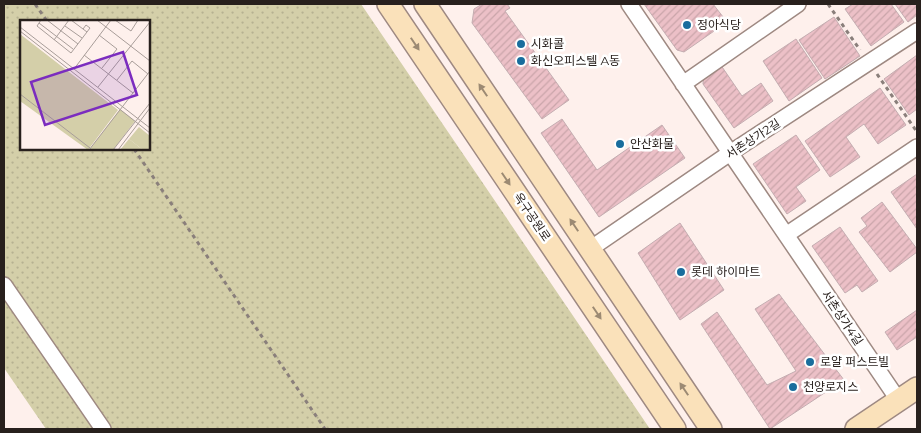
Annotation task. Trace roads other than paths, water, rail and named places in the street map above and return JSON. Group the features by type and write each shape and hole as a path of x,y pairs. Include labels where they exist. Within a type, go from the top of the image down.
{"street":[{"name":"옥구공원로","path":"388,4 675,429"},
{"path":"400,22 427,4 711,429"},
{"name":"서촌상가4길","path":"629,4 898,401"},
{"path":"683,84 798,4"},
{"name":"서촌상가2길","path":"590,249 730,153 917,31"},
{"path":"786,235 917,147"},
{"path":"4,285 103,429"},
{"path":"856,429 917,388"}],"place":[{"name":"정아식당","path":"687,25"},
{"name":"시화콜","path":"521,44"},
{"name":"화신오피스텔 A동","path":"521,61"},
{"name":"안산화물","path":"620,144"},
{"name":"롯데 하이마트","path":"681,272"},
{"name":"로얄 퍼스트빌","path":"810,362"},
{"name":"천양로지스","path":"793,387"}]}
